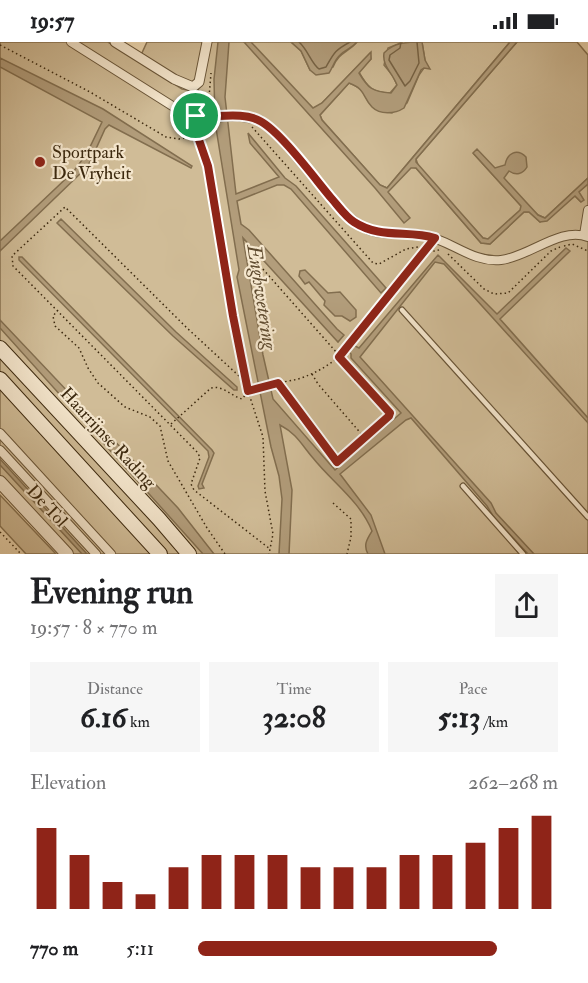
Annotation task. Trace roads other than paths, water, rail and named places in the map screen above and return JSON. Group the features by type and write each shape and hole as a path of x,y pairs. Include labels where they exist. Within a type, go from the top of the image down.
{"main road":[{"name":"Haarrijnse Rading","path":"0,348 189,554"},
{"path":"0,379 160,554"}],"street":[{"path":"71,42 174,106 196,116 237,116 260,120 279,136 353,222 370,230 391,235 422,234 476,257 501,260 520,256 552,240 569,236 586,236 588,210"},
{"path":"115,42 174,79 194,87 199,82 207,42"},
{"path":"0,433 111,554"},
{"path":"0,450 96,554"},
{"name":"De Tol","path":"0,482 67,554"},
{"path":"37,490 45,483"}],"lane":[{"path":"402,310 588,518"},
{"path":"463,486 522,554"}],"water":[{"path":"218,42 229,42 225,97 236,194 279,177 250,143 248,133 285,178 296,186 386,288 381,293 291,189 284,185 277,185 237,201 241,224 344,335 338,342 243,238 273,399 335,470 401,413 351,358 348,351 353,345 359,348 438,255 497,314 566,248 570,251 500,319 588,418 588,423 444,264 435,262 360,357 534,554 528,554 493,516 487,506 411,418 340,474 371,515 385,554 368,554 367,539 372,531 367,520 295,436 280,425 292,490 289,554 279,554 282,499 279,476 271,447 237,277 239,270 215,122 214,79"},
{"path":"244,42 251,42 313,108 322,103 371,52 371,59 359,73 371,88 379,92 391,93 397,85 386,65 384,53 397,45 422,42 425,60 430,69 421,70 404,108 392,112 375,110 361,91 349,83 320,115 380,185 387,188 510,42 517,42 416,159 416,162 483,238 488,239 520,210 521,206 473,153 477,149 495,168 505,165 508,157 513,153 523,154 526,157 527,167 523,171 517,174 509,171 504,178 538,215 545,218 588,178 588,184 579,192 584,200 581,202 575,196 547,221 540,222 529,212 524,212 490,244 481,243 416,168 411,168 388,192 410,218 404,223"},
{"path":"291,42 357,42 338,57 329,73 316,75 310,70 301,51"},
{"path":"0,58 103,109 192,166 191,168 109,125 84,170 0,251 0,241 74,171 87,153 102,122 0,67"},
{"path":"61,219 176,332 237,387 237,390 234,390 173,336 57,223"},
{"path":"19,257 22,257 212,450 214,453 202,484 204,488 199,489 198,486 209,457 208,451 19,260"},
{"path":"305,270 328,293 340,292 356,310 356,317 350,321 342,316 335,316 324,305 325,301 309,282 305,284 299,276 300,271"},
{"path":"0,320 178,508 214,554 203,554 0,328"},
{"path":"0,459 87,554 82,554 0,465"}],"place":[{"name":"Sportpark De Vryheit","path":"40,162"}],"water label":[{"name":"Enghwetering","path":"262,297"}]}
